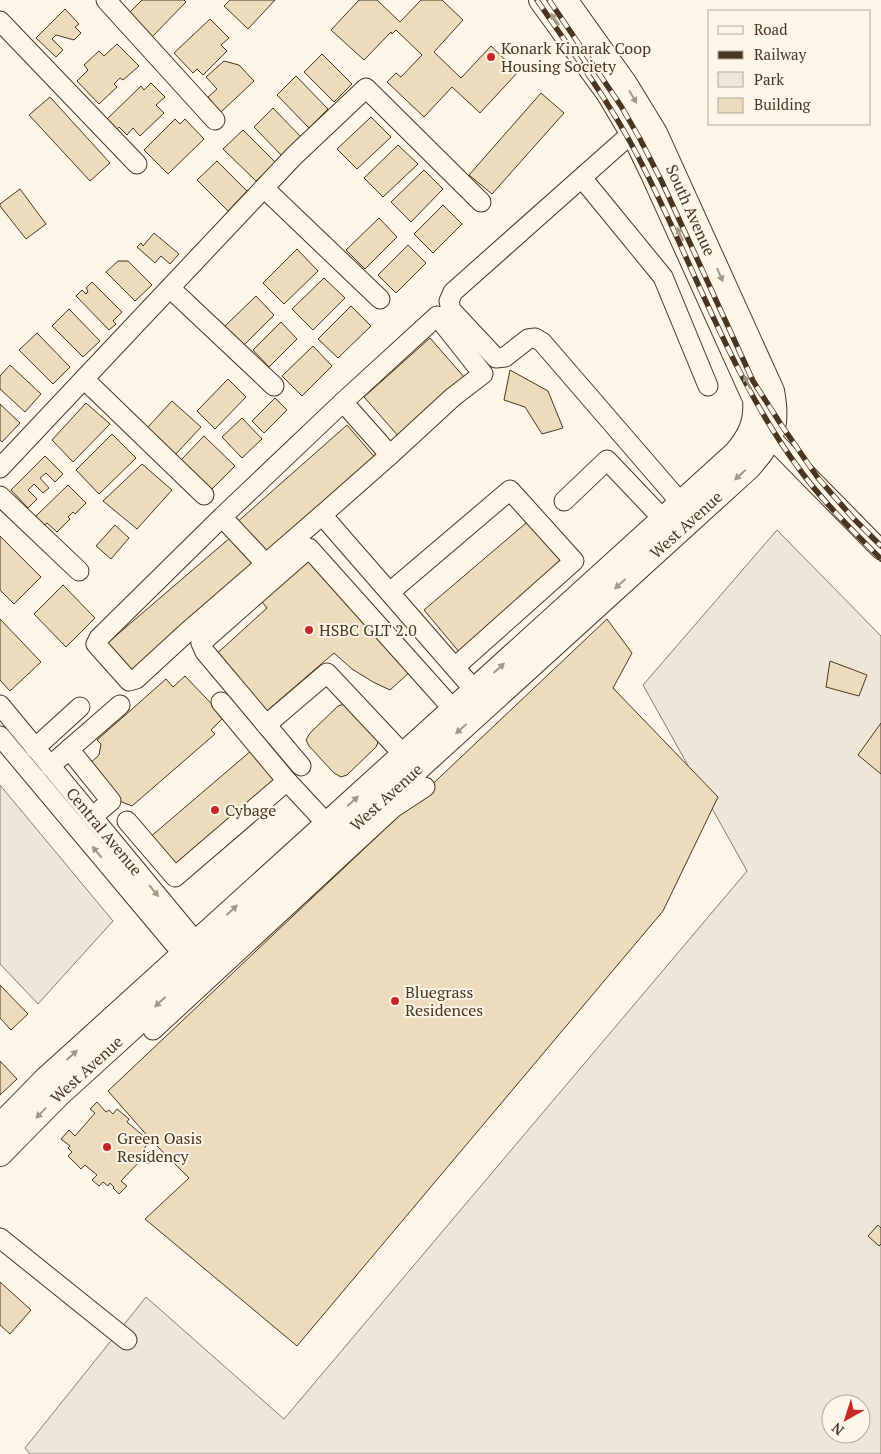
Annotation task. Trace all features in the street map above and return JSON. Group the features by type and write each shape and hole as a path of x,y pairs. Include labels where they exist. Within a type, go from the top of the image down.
{"main road":[{"name":"South Avenue","path":"541,0 609,94 641,129"},
{"name":"South Avenue","path":"565,0 625,84 641,129 653,174 755,399 755,418 761,433"},
{"name":"West Avenue","path":"0,1126 45,1080 196,956 242,938 481,697 663,519 735,454 745,441 761,433 766,446 748,468 481,697 453,710 327,824 196,956 58,1095 0,1154"}],"street":[{"path":"106,0 215,120"},
{"path":"0,21 137,164"},
{"path":"0,468 294,156 366,88 481,202"},
{"path":"641,129 582,178 453,292 449,301 451,310 496,358 505,357 528,339 535,338 542,342 681,503"},
{"path":"582,178 663,277 708,386"},
{"path":"264,188 380,299"},
{"path":"170,288 274,386"},
{"path":"437,316 482,374 390,455 136,679 129,681 96,644 99,638 222,517 437,316"},
{"path":"84,380 204,494"},
{"path":"343,402 390,455"},
{"path":"761,433 881,550"},
{"path":"564,501 607,460 663,519"},
{"path":"390,592 510,490 568,555 574,562 455,667"},
{"path":"0,496 79,571"},
{"path":"322,515 481,697"},
{"path":"222,517 266,564"},
{"path":"301,766 205,652 201,643 309,548 453,710"},
{"path":"266,725 327,673 404,755"},
{"path":"221,702 287,781 327,824"},
{"path":"50,766 120,705"},
{"path":"35,748 80,707"},
{"name":"Central Avenue","path":"4,718 35,748 92,817 196,956"},
{"name":"Central Avenue","path":"0,736 196,956"},
{"path":"69,749 111,801 92,817"},
{"path":"127,821 175,877 287,781"},
{"path":"153,1030 242,938 393,808 425,787"},
{"path":"0,1238 127,1340"}],"green space":[{"path":"777,530 881,636 881,1454 30,1454 25,1448 146,1297 284,1419 747,871 643,685"},
{"path":"0,785 113,921 38,1004 0,964"}],"building":[{"path":"142,0 184,0 186,2 150,39 127,15"},
{"path":"230,0 275,0 248,29 224,6"},
{"name":"Konark Kinarak Coop Housing Society","path":"359,0 377,0 400,22 421,0 442,0 463,20 434,52 461,78 491,46 518,72 480,113 452,87 424,117 387,82 396,73 401,77 422,55 396,30 392,34 391,32 364,60 331,30"},
{"path":"65,9 79,24 75,27 81,33 74,40 56,35 52,39 63,50 56,57 36,38"},
{"path":"210,19 229,38 221,45 227,51 203,75 197,69 193,73 174,53"},
{"path":"117,44 139,66 123,80 120,78 114,84 117,87 99,104 77,81 88,70 84,65 99,51 104,56"},
{"path":"322,54 352,84 334,102 304,72"},
{"path":"224,61 239,65 254,81 221,112 208,97 217,89 206,77"},
{"path":"296,76 328,109 309,128 277,95"},
{"path":"151,83 165,97 156,105 164,113 140,136 133,128 127,135 119,127 117,129 107,119 141,86 144,90"},
{"path":"541,93 564,113 492,194 469,175"},
{"path":"50,97 110,163 90,181 29,115"},
{"path":"273,108 301,137 282,156 254,127"},
{"path":"371,117 391,137 357,169 337,149"},
{"path":"175,119 180,124 185,119 204,139 168,174 144,150"},
{"path":"243,130 275,162 256,181 223,149"},
{"path":"398,145 418,164 383,197 364,178"},
{"path":"217,161 247,191 228,211 197,180"},
{"path":"424,170 443,189 411,222 391,202"},
{"path":"20,189 46,224 26,239 0,206 0,204"},
{"path":"443,205 462,224 433,253 414,234"},
{"path":"379,218 397,237 365,269 346,250"},
{"path":"154,233 179,254 170,264 161,256 155,263 137,247 141,243 143,246"},
{"path":"408,245 426,263 396,293 378,275"},
{"path":"297,249 318,271 284,304 263,283"},
{"path":"118,261 128,261 152,285 135,301 106,272"},
{"path":"324,278 345,298 313,330 292,309"},
{"path":"92,282 122,312 113,321 116,324 109,330 76,296 82,290 86,294 88,291 86,288"},
{"path":"256,296 274,315 244,345 225,326"},
{"path":"351,306 371,326 338,358 318,339"},
{"path":"69,309 100,341 83,357 52,326"},
{"path":"281,322 297,339 269,367 253,350"},
{"path":"37,333 70,367 53,384 19,350"},
{"path":"430,338 465,378 399,437 364,397"},
{"path":"313,346 332,366 302,396 282,376"},
{"path":"10,365 41,394 25,412 0,389 0,376"},
{"path":"510,370 548,391 563,428 542,434 525,407 504,400"},
{"path":"228,379 246,397 215,429 197,411"},
{"path":"275,398 287,410 264,433 252,421"},
{"path":"172,401 201,427 175,455 147,428"},
{"path":"86,403 110,424 73,462 52,440"},
{"path":"0,404 20,423 2,442 0,440"},
{"path":"242,418 262,439 242,458 222,437"},
{"path":"347,425 378,461 267,559 235,524"},
{"path":"112,434 136,458 99,494 76,470"},
{"path":"204,436 235,466 210,491 180,461"},
{"path":"45,456 63,474 55,482 46,473 40,478 49,488 43,493 34,484 28,490 37,499 28,508 11,490"},
{"path":"142,464 172,490 137,529 103,501"},
{"path":"68,485 86,503 75,514 73,512 68,517 70,519 57,532 47,523 44,526 35,517"},
{"path":"532,518 569,561 460,653 424,610"},
{"path":"115,525 129,538 111,559 96,546"},
{"path":"0,536 41,577 14,604 0,590"},
{"path":"231,537 257,568 130,677 104,646"},
{"name":"HSBC GLT 2.0","path":"308,554 411,671 390,690 352,669 334,653 261,716 212,658 267,608 258,597"},
{"path":"63,585 95,618 66,647 34,614"},
{"path":"0,619 41,662 10,691 0,680"},
{"name":"Bluegrass Residences","path":"607,619 632,653 613,688 718,797 663,911 297,1346 145,1219 189,1178 151,1140 108,1091"},
{"path":"830,661 867,675 859,696 826,687"},
{"path":"185,676 224,717 211,730 215,734 132,806 122,802 111,793 87,766 99,755 101,744 97,740 166,679 173,687"},
{"path":"344,704 379,740 376,747 347,775 341,777 334,773 309,746 306,740 310,733 338,706"},
{"path":"881,723 881,774 858,755"},
{"name":"Cybage","path":"252,750 280,782 178,871 149,838"},
{"path":"0,985 28,1014 11,1030 0,1018"},
{"path":"0,1061 17,1079 0,1095"},
{"name":"Green Oasis Residency","path":"97,1102 106,1112 109,1110 113,1114 117,1109 129,1119 127,1122 146,1138 143,1142 146,1146 144,1149 156,1156 149,1164 142,1159 121,1181 127,1186 119,1194 110,1183 108,1186 103,1182 99,1186 92,1180 97,1175 85,1165 81,1169 68,1156 72,1152 68,1148 70,1146 61,1139 69,1130 75,1136 95,1113 90,1109"},
{"path":"878,1225 881,1228 881,1244 879,1246 868,1236"},
{"path":"0,1282 31,1310 10,1334 0,1325"}],"railway":[{"path":"537,0 600,92 634,149 655,189 730,353 774,432 819,494 881,559"},
{"path":"549,0 621,106 640,139 662,182 753,381 818,478 853,518 881,546"}],"place":[{"name":"Konark Kinarak Coop Housing Society","path":"491,57"},
{"name":"HSBC GLT 2.0","path":"309,630"},
{"name":"Cybage","path":"215,810"},
{"name":"Bluegrass Residences","path":"395,1001"},
{"name":"Green Oasis Residency","path":"107,1147"}]}
